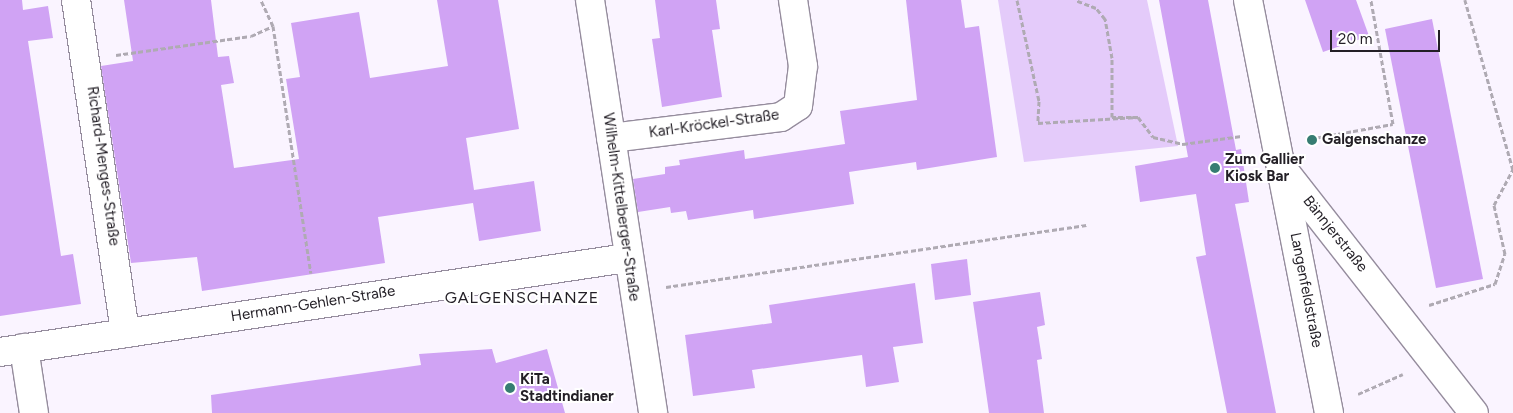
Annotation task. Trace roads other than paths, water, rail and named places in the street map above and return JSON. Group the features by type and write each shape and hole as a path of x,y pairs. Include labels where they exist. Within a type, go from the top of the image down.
{"street":[{"name":"Richard-Menges-Straße","path":"76,0 88,59 125,333"},
{"name":"Wilhelm-Kittelberger-Straße","path":"590,0 611,138 626,258 653,413"},
{"name":"Karl-Kröckel-Straße","path":"611,138 781,117 798,106 803,66 794,0"},
{"name":"Bännjerstraße","path":"1248,0 1282,168 1399,314 1474,413"},
{"name":"Langenfeldstraße","path":"1282,168 1329,410"},
{"name":"Hermann-Gehlen-Straße","path":"12,350 315,303 626,258"},
{"path":"12,350 34,413"}],"place":[{"name":"Galgenschanze","path":"1312,140"},
{"name":"Zum Gallier Kiosk Bar","path":"1215,168"},
{"name":"KiTa Stadtindianer","path":"510,388"}],"district":[{"name":"GALGENSCHANZE","path":"522,298"}]}
